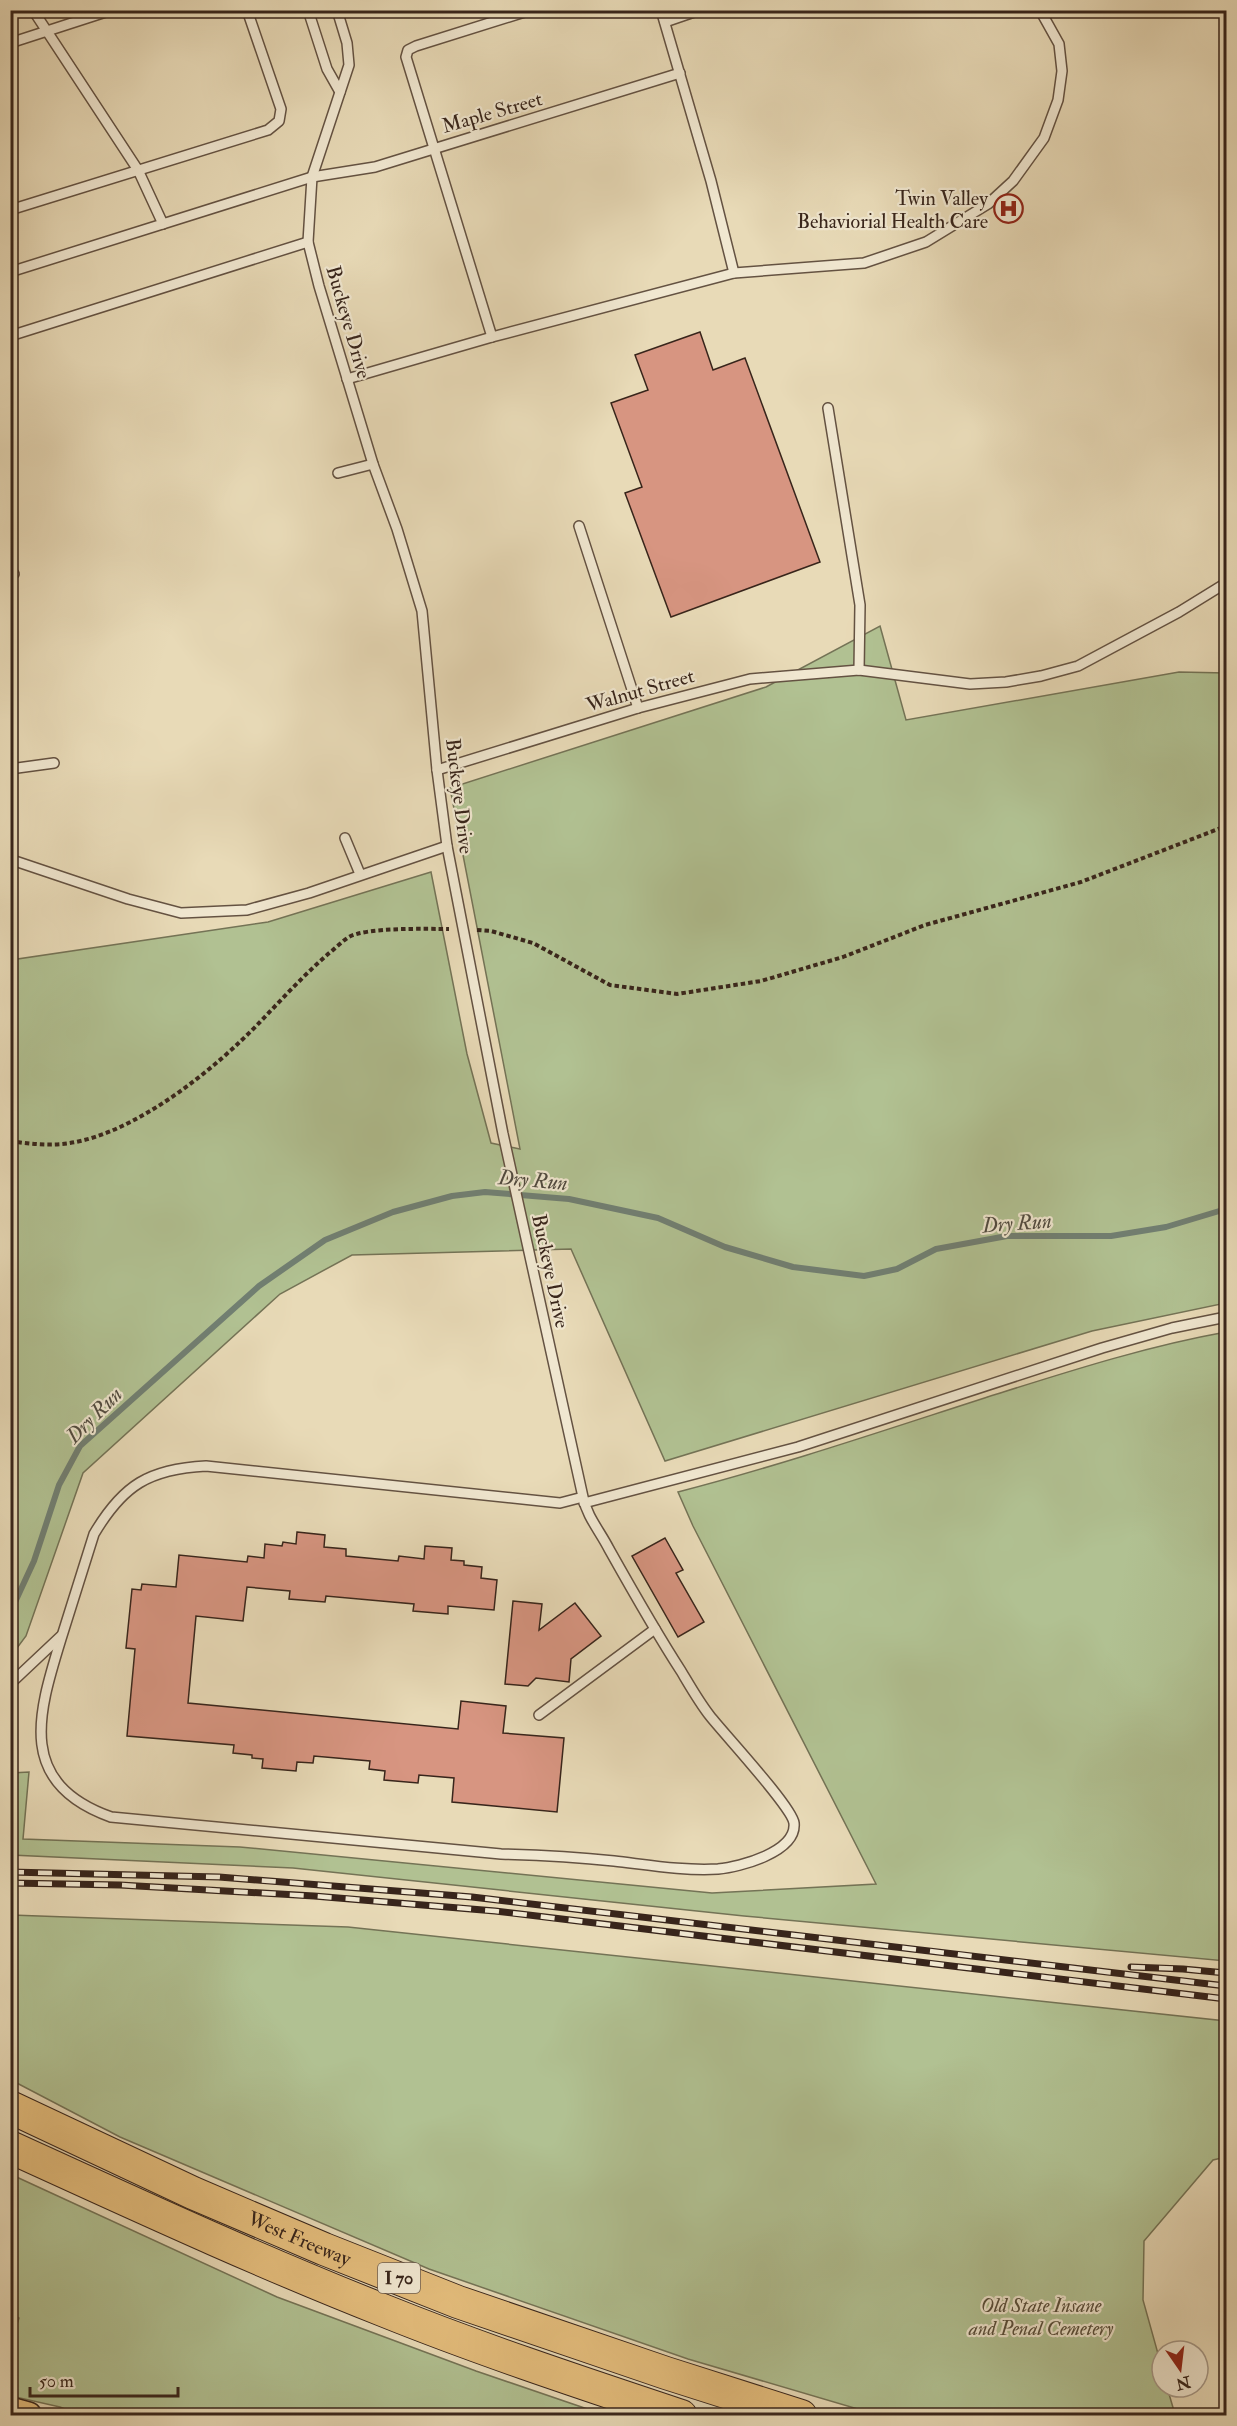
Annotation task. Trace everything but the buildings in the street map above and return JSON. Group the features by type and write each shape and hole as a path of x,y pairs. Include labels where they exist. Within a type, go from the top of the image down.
{"highway":[{"name":"West Freeway","path":"10,2107 193,2193 324,2249 458,2302 666,2373 801,2415"},
{"name":"West Freeway","path":"10,2146 211,2239 386,2312 510,2358 681,2415"}],"main road":[{"path":"10,2411 28,2415"}],"lane":[{"path":"33,10 138,170 163,224"},
{"path":"10,43 112,10"},
{"path":"10,210 268,130 279,121 281,109 248,10"},
{"path":"308,10 327,69 340,92"},
{"name":"Buckeye Drive","path":"337,10 347,44 349,65 312,177 308,242 373,464 398,529 422,611 437,770 447,846 503,1134 584,1504"},
{"path":"492,337 406,64 408,50 531,10"},
{"path":"661,10 734,273"},
{"path":"664,22 700,10"},
{"path":"347,379 492,337 734,273 864,263 926,242 988,204 1013,181 1044,138 1058,100 1062,71 1059,44 1040,10"},
{"name":"Maple Street","path":"10,272 312,177 375,167 680,73"},
{"path":"10,336 308,242"},
{"path":"828,408 860,605 859,670"},
{"path":"339,473 373,464"},
{"path":"579,526 638,708"},
{"name":"Walnut Street","path":"437,770 638,708 750,679 859,670 970,684 1006,682 1041,676 1078,666 1179,612 1227,583"},
{"path":"10,769 54,763"},
{"path":"345,838 360,874"},
{"path":"10,842 11,861 128,899 181,913 247,910 309,893 447,846"},
{"path":"584,1504 655,1629 709,1715 792,1815 794,1826 790,1839 780,1850 750,1862 721,1869 691,1870 558,1855 501,1854 111,1817 89,1809 69,1795 53,1776 42,1752 39,1725 44,1695 94,1534 108,1510 128,1491 151,1476 175,1468 206,1466 584,1504 798,1447 1102,1348 1172,1328 1227,1317"},
{"path":"539,1715 655,1629"},
{"path":"10,1684 63,1634"}],"path":[{"path":"10,1140 45,1144 70,1143 98,1136 131,1122 160,1105 206,1070 249,1032 303,976 350,936 383,930 464,928 491,931 533,943 610,985 677,994 761,981 843,957 925,925 1081,882 1227,826"}],"green space":[{"path":"880,626 906,720 1179,672 1226,673 1226,1303 1092,1331 665,1461 571,1249 352,1255 280,1294 83,1473 26,1636 11,1656 11,960 268,922 431,872 467,1054 491,1143 520,1149 450,788 766,687"},
{"path":"1226,1332 1226,1961 744,1916 293,1868 11,1855 11,1773 29,1772 23,1839 240,1847 712,1893 876,1884 693,1526 678,1492 798,1458 1139,1351"},
{"name":"Old State Insane and Penal Cemetery","path":"11,1915 348,1927 1226,2021 1226,2157 1213,2160 1144,2241 1143,2300 1154,2339 1150,2339 1150,2399 1170,2399 1174,2411 1193,2415 878,2415 688,2359 429,2269 120,2137 11,2080"},
{"path":"10,2174 277,2297 476,2371 605,2415 82,2416 60,2407 11,2396 11,2343 19,2318 11,2313"}],"waterway":[{"name":"Dry Run","path":"10,1613 34,1561 59,1485 80,1446 259,1286 325,1240 393,1212 452,1196 485,1192 569,1199 658,1218 725,1247 793,1267 864,1276 897,1269 936,1249 1007,1236 1111,1236 1166,1227 1226,1209"}],"railway":[{"path":"10,1872 219,1877 472,1897 1226,1986"},
{"path":"10,1883 120,1885 314,1896 495,1911 1226,1999"},
{"path":"1131,1967 1226,1973"}],"place":[{"name":"Twin Valley Behaviorial Health Care","path":"1009,209"}]}
